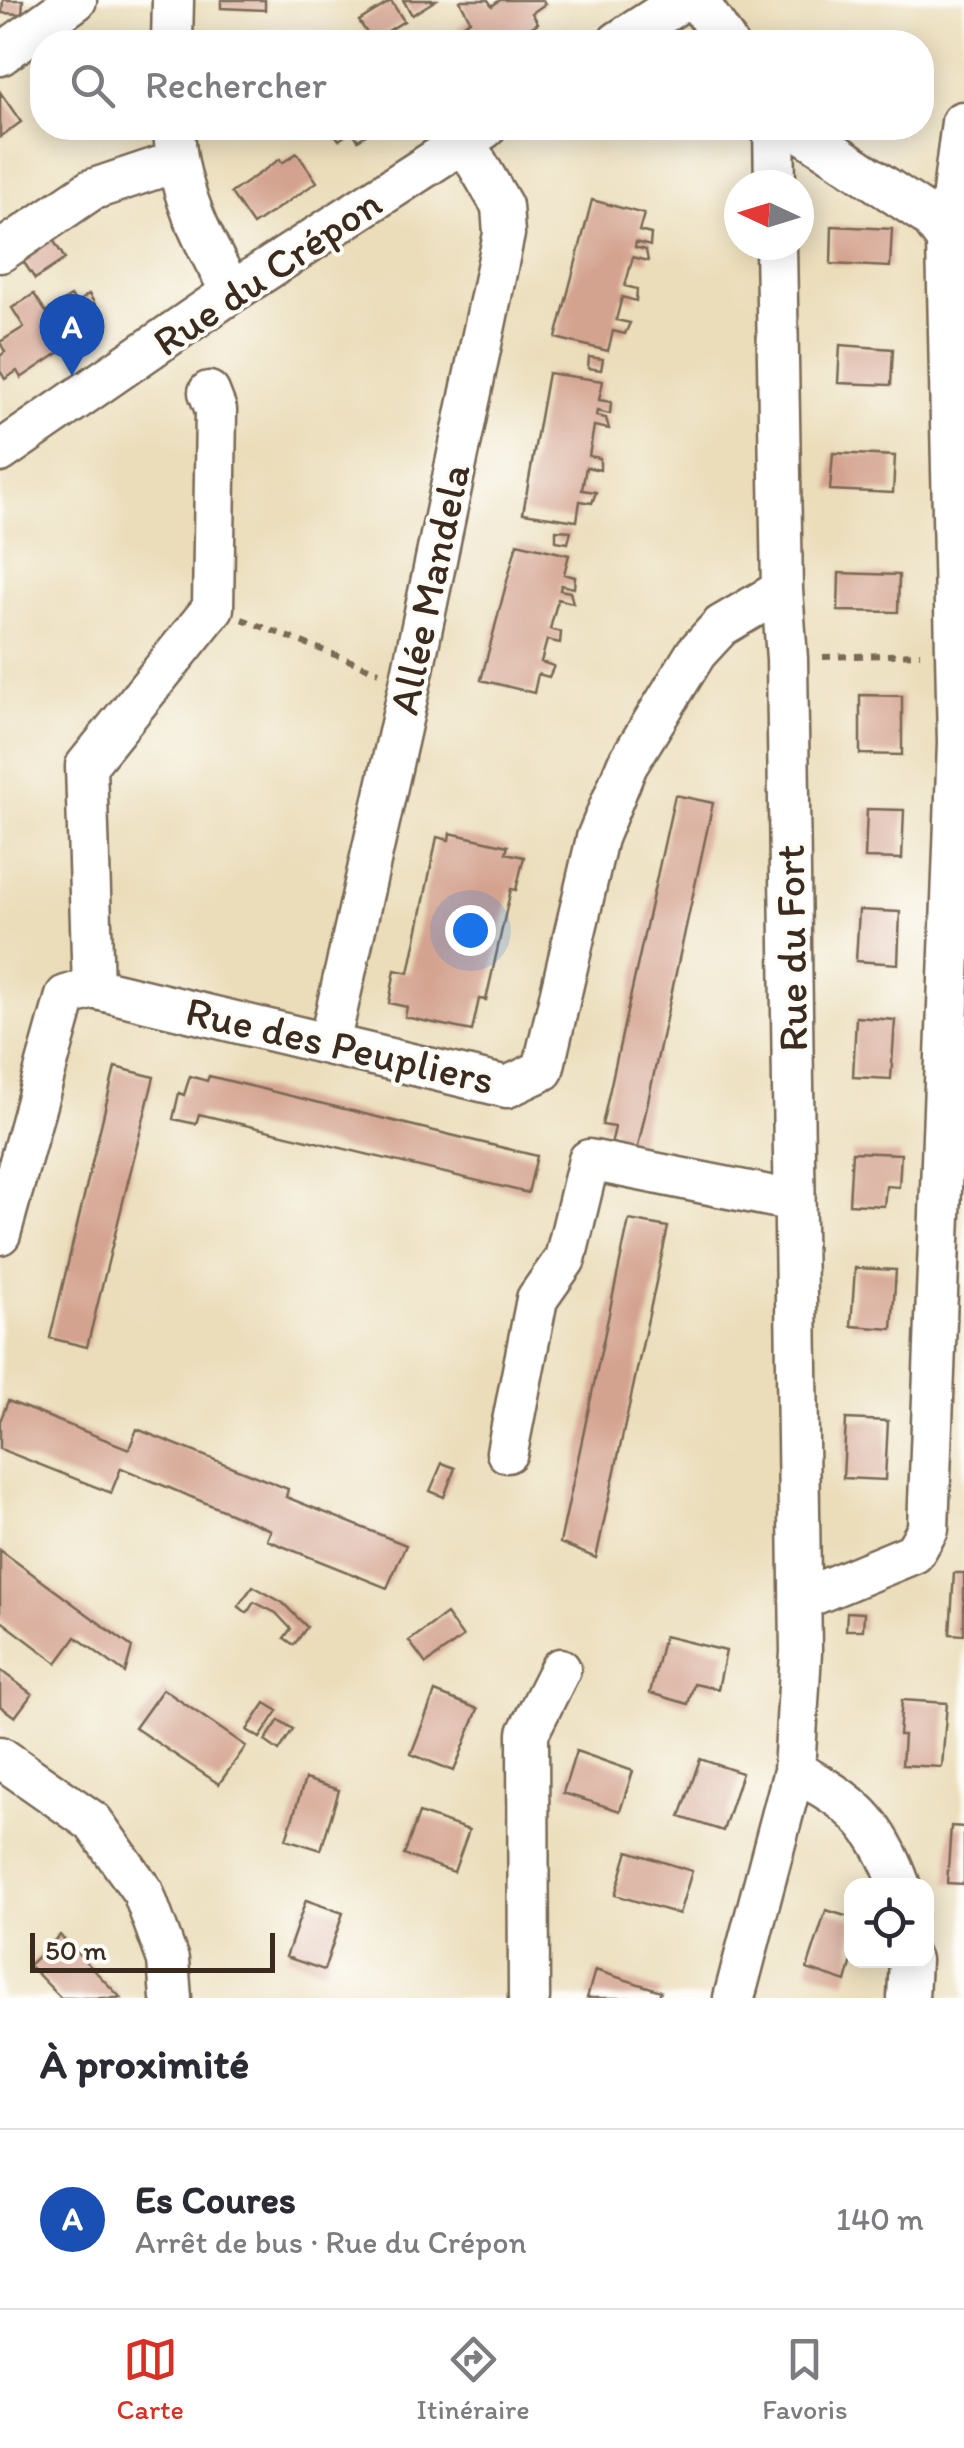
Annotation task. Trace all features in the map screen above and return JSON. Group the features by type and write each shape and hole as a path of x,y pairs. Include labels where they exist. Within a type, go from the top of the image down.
{"street":[{"path":"35,30 76,0"},
{"path":"172,30 173,0"},
{"path":"637,30 683,0"},
{"path":"697,0 718,30"},
{"path":"0,55 30,33"},
{"path":"800,1600 914,1554 928,1529 958,743 947,240 962,122"},
{"name":"Rue du Crépon","path":"0,452 232,292 465,140"},
{"name":"Allée Mandela","path":"329,1044 410,684 504,234 502,206 476,140"},
{"path":"774,140 775,170"},
{"path":"814,140 930,217 947,240"},
{"path":"0,252 91,190 174,145 202,240 232,292"},
{"name":"Rue du Fort","path":"734,1998 794,1772 801,1652 776,260"},
{"path":"0,1234 66,996 93,988 86,766 212,608 216,410 209,392"},
{"name":"Rue des Peupliers","path":"93,988 507,1087 543,1070 597,838 627,765 696,653 721,626 782,590"},
{"path":"507,1452 536,1299 565,1260 589,1160 794,1201"},
{"path":"528,1998 528,1733 560,1669"},
{"path":"0,1758 93,1822 144,1892 168,1960 171,1998"},
{"path":"794,1772 838,1794 879,1836 897,1878"},
{"path":"908,1998 910,1968"}],"path":[{"path":"212,608 410,684"},
{"path":"786,658 956,652"}],"building":[{"path":"3,0 23,0 22,14 2,13"},
{"path":"221,0 265,0 265,10 221,8"},
{"path":"403,0 436,0 412,15"},
{"path":"488,0 492,6 500,0 543,0 545,4 532,13 538,23 527,30 454,30 470,20 460,1"},
{"path":"391,1 404,21 390,30 365,30 359,21"},
{"path":"0,92 21,122 0,137"},
{"path":"297,153 317,182 253,225 231,193 280,159 282,163"},
{"path":"592,200 644,214 639,231 651,234 650,246 636,242 635,247 646,250 648,261 633,257 625,286 637,289 636,301 622,297 616,320 630,323 625,334 613,331 608,351 556,338"},
{"path":"832,226 892,229 890,267 831,264"},
{"path":"52,238 65,259 35,279 21,258"},
{"path":"34,294 46,312 71,296 76,303 89,294 100,313 87,321 93,330 21,378 17,371 5,379 0,371 0,356 5,352 0,342 24,327 12,308"},
{"path":"840,345 893,349 891,385 838,383"},
{"path":"589,357 603,359 601,370 588,368"},
{"path":"548,373 603,381 599,400 611,402 610,414 597,411 596,416 606,418 609,429 594,426 589,456 600,458 600,470 586,467 582,490 596,492 592,503 580,501 577,521 523,513"},
{"path":"833,453 895,456 893,493 830,490"},
{"path":"556,530 571,531 568,543 556,541"},
{"path":"517,543 569,555 564,574 575,577 574,588 561,585 560,590 570,592 573,603 558,599 550,629 561,632 560,643 547,640 541,662 554,666 549,677 538,674 534,693 481,680"},
{"path":"839,573 899,575 898,612 838,611"},
{"path":"860,695 902,696 902,755 860,754"},
{"path":"675,795 713,803 636,1156 610,1150 615,1127 602,1125"},
{"path":"867,809 904,810 902,859 865,858"},
{"path":"450,833 508,846 506,853 524,857 516,890 511,889 486,1000 479,999 472,1031 405,1017 407,1007 389,1003 395,970 409,973 437,837 449,840"},
{"path":"859,910 900,912 898,964 856,961"},
{"path":"856,1017 895,1020 891,1079 853,1077"},
{"path":"115,1067 154,1077 87,1347 50,1338"},
{"path":"190,1076 207,1081 209,1076 537,1156 528,1193 199,1114 196,1124 173,1119 179,1093 184,1095"},
{"path":"852,1152 901,1154 899,1187 886,1186 884,1206 849,1204"},
{"path":"629,1220 668,1227 596,1558 560,1543"},
{"path":"855,1268 896,1270 892,1329 851,1326"},
{"path":"8,1401 129,1449 137,1429 288,1489 286,1497 406,1545 387,1588 267,1540 271,1530 121,1468 111,1493 0,1449 0,1421"},
{"path":"846,1419 888,1421 885,1480 843,1478"},
{"path":"442,1463 455,1468 444,1497 430,1491"},
{"path":"0,1550 132,1647 125,1673 76,1637 57,1663 0,1620"},
{"path":"954,1573 964,1573 964,1635 950,1634"},
{"path":"253,1586 283,1603 307,1627 294,1645 284,1638 291,1629 276,1613 254,1602 247,1613 238,1606"},
{"path":"847,1612 864,1613 863,1630 846,1630"},
{"path":"446,1614 463,1637 426,1664 409,1641"},
{"path":"664,1636 726,1651 718,1689 694,1684 688,1704 650,1693"},
{"path":"0,1670 32,1694 15,1717 0,1706"},
{"path":"163,1689 246,1746 219,1784 135,1728"},
{"path":"435,1692 478,1709 454,1771 411,1754"},
{"path":"902,1700 947,1703 942,1767 902,1765"},
{"path":"265,1703 278,1711 260,1738 247,1730"},
{"path":"279,1720 293,1729 279,1751 265,1741"},
{"path":"576,1751 633,1771 620,1811 563,1793"},
{"path":"700,1759 742,1773 723,1831 680,1817"},
{"path":"305,1779 339,1790 321,1850 286,1839"},
{"path":"419,1813 469,1830 454,1872 404,1855"},
{"path":"951,1826 964,1827 964,1884 947,1883"},
{"path":"628,1851 692,1871 679,1914 615,1895"},
{"path":"306,1900 343,1913 324,1970 286,1957"},
{"path":"826,1910 844,1916 844,1968 850,1968 846,1982 807,1969"},
{"path":"60,1935 121,1998 61,1998 29,1965"},
{"path":"595,1970 661,1991 658,1998 587,1998"}],"place":[{"name":"Es Coures","path":"72,376"}]}
